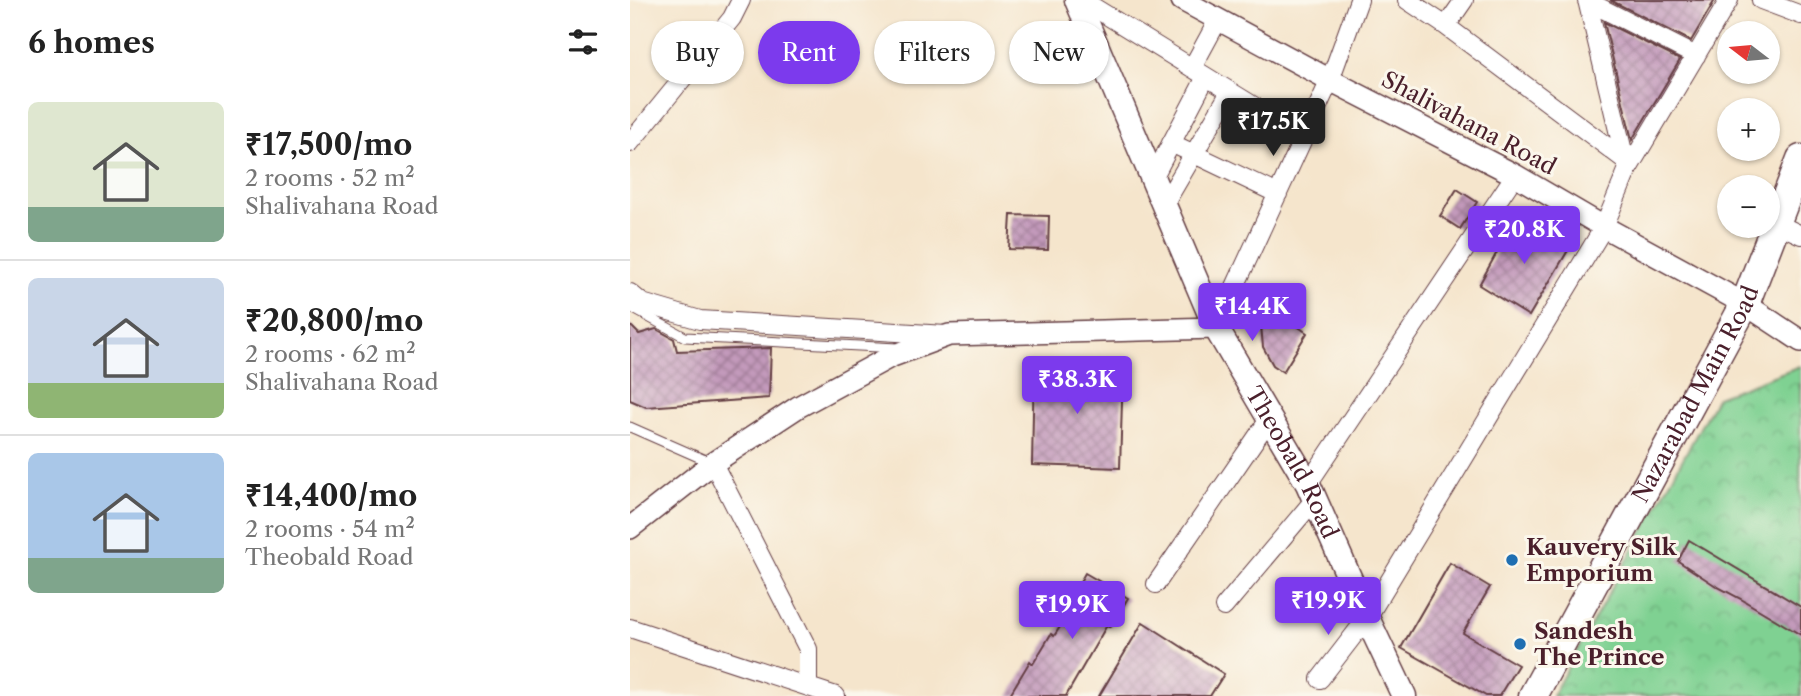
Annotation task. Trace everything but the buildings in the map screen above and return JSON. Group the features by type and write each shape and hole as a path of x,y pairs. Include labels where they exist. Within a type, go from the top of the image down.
{"main road":[{"name":"Theobald Road","path":"1079,0 1216,328 1311,492 1404,696"},
{"name":"Nazarabad Main Road","path":"1533,696 1745,304 1789,229 1801,159"}],"street":[{"path":"630,143 732,18 741,0"},
{"path":"1079,0 1304,137"},
{"name":"Shalivahana Road","path":"1182,0 1515,175 1745,304 1801,341"},
{"path":"630,293 642,303 700,320 949,335 1216,328 1330,79 1359,0"},
{"path":"1407,0 1446,26 1626,166"},
{"path":"1446,26 1464,0"},
{"path":"1320,679 1367,618 1604,227 1626,166 1729,0"},
{"path":"1761,0 1801,15"},
{"path":"1587,1 1626,166"},
{"path":"1587,1 1696,56"},
{"path":"1153,178 1171,143 1218,20"},
{"path":"1164,205 1230,92"},
{"path":"1171,143 1278,194"},
{"path":"1224,607 1311,492 1515,175"},
{"path":"630,528 712,463 798,407 890,357 949,335"},
{"path":"1156,584 1270,418"},
{"path":"712,463 808,649 808,687"},
{"path":"630,628 836,696"}],"lane":[{"path":"630,307 685,337 912,349"},
{"path":"630,427 712,463"}],"green space":[{"path":"1800,366 1801,696 1552,696 1717,397"}],"place":[{"name":"Kauvery Silk Emporium","path":"1512,560"},
{"name":"Sandesh The Prince","path":"1520,644"}]}
